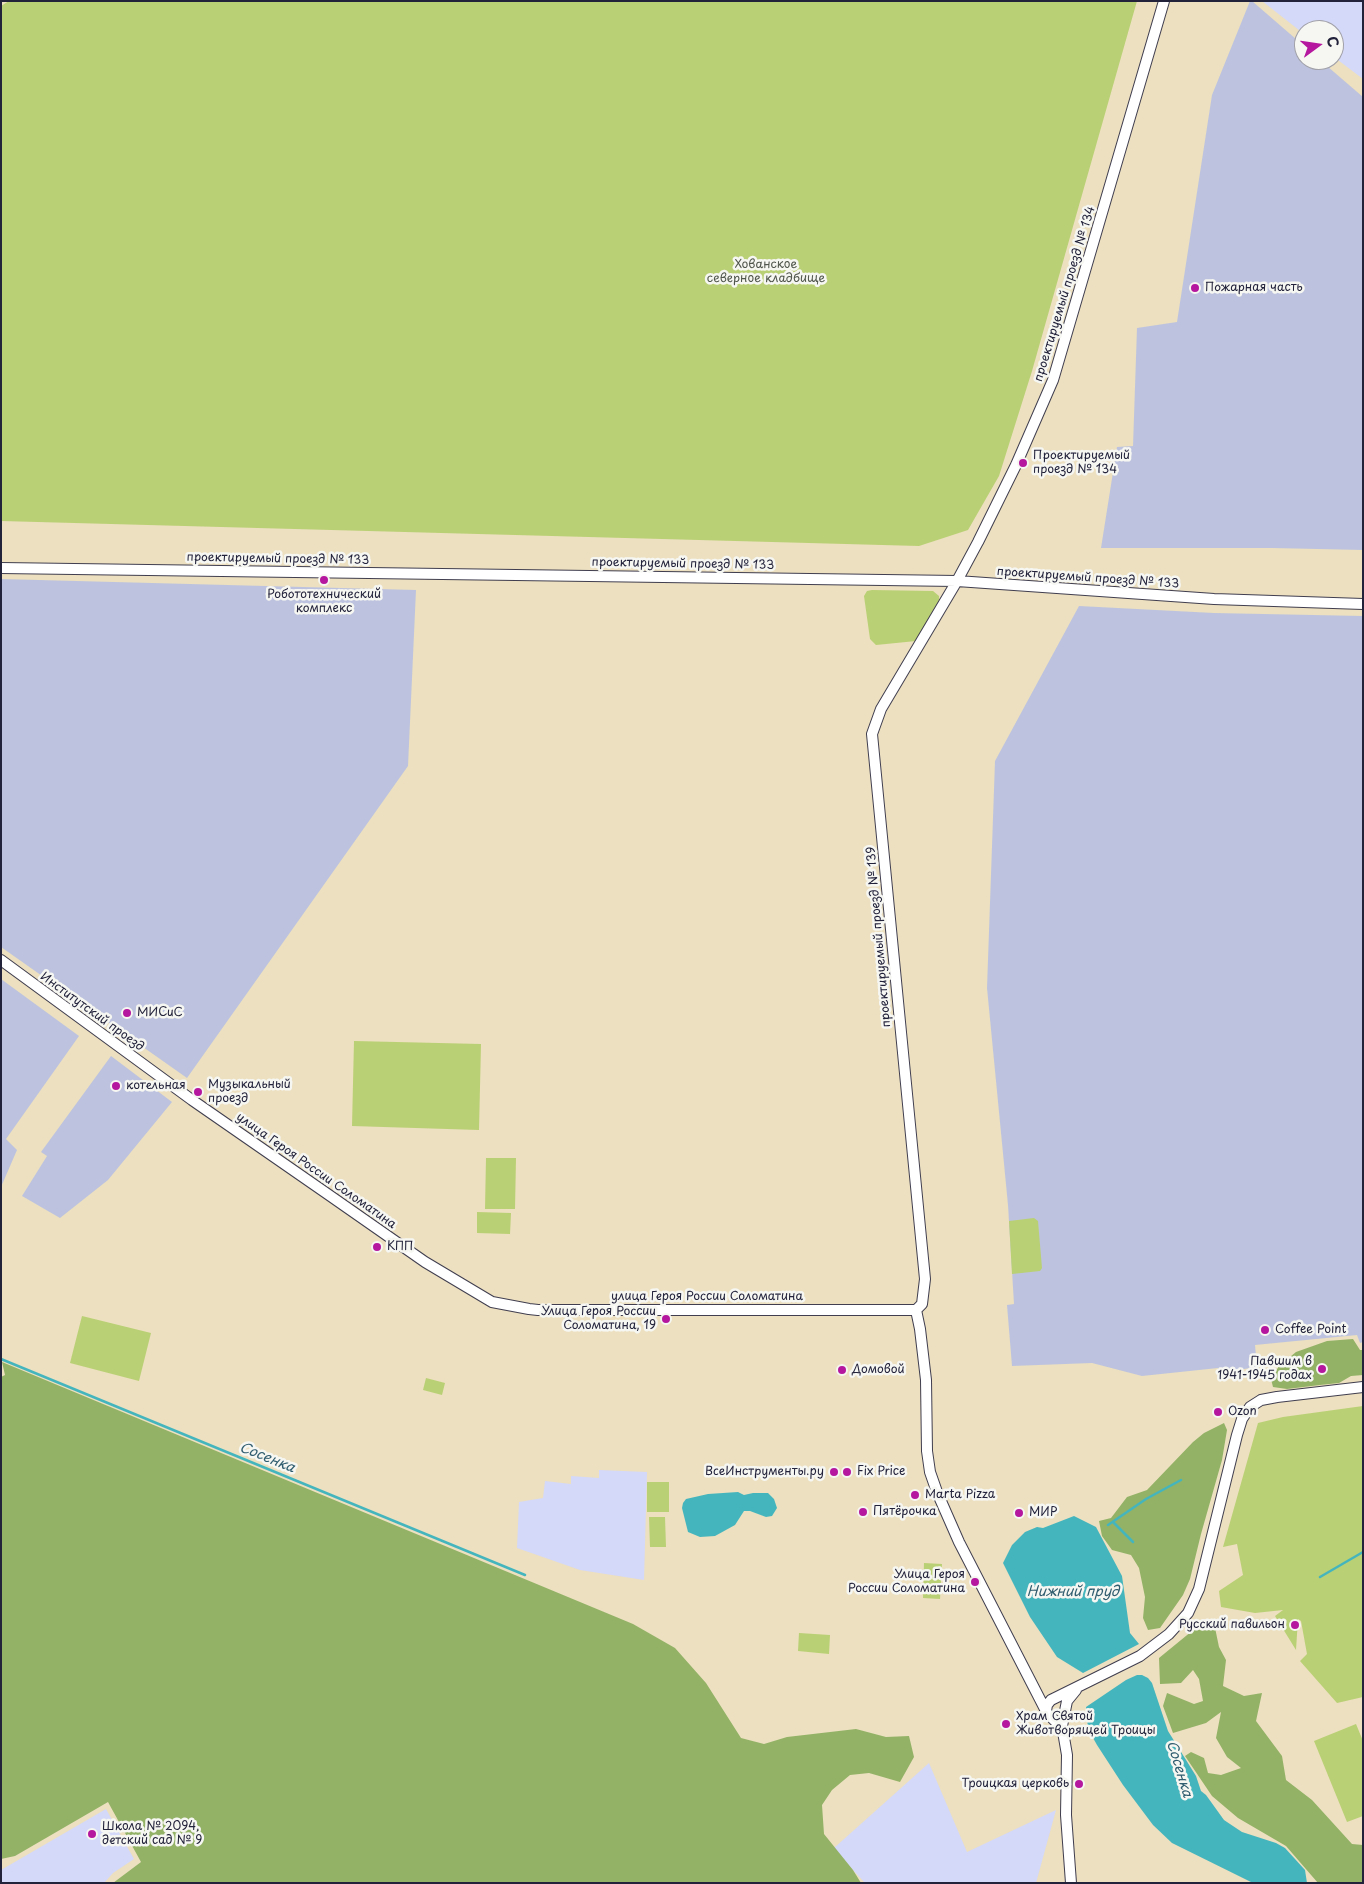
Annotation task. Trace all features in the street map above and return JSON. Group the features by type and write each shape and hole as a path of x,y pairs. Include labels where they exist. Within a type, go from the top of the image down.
{"street":[{"name":"проектируемый проезд № 134","path":"957,582 1016,465 1053,380 1164,1"},
{"name":"проектируемый проезд № 133","path":"1,568 957,582 1214,598 1363,604"},
{"name":"проектируемый проезд № 139","path":"916,1310 922,1304 925,1279 872,734 881,709 957,582"},
{"name":"Институтский проезд","path":"1,960 169,1083"},
{"name":"улица Героя России Соломатина","path":"169,1083 425,1262 492,1302 529,1310 916,1310"},
{"path":"916,1310 926,1380 927,1451 930,1472 959,1542 1049,1714 1060,1726 1063,1733"},
{"path":"1049,1714 1047,1705 1053,1700 1140,1656 1169,1634 1188,1613 1199,1589 1237,1435 1242,1419 1250,1407 1261,1400 1277,1397 1363,1387"},
{"path":"1032,1681 1042,1696 1063,1702 1065,1710 1061,1717 1049,1714"},
{"path":"1071,1883 1066,1815 1067,1756 1062,1721 1070,1696 1078,1688"},
{"path":"1070,1866 1080,1883"}],"shaded area":[{"path":"1250,1 1252,1 1294,37 1294,70 1332,70 1363,97 1363,550 1101,548 1117,447 1133,446 1137,328 1177,322 1212,95"},
{"path":"1262,1 1363,1 1363,79 1344,65 1344,20 1294,20 1294,26"},
{"path":"1,579 416,590 408,766 187,1078 1,947"},
{"path":"1079,606 1214,613 1363,616 1363,1342 1360,1343 1357,1335 1255,1345 1257,1367 1219,1373 1218,1368 1142,1376 1092,1363 1012,1366 1007,1305 1014,1304 1008,1205 987,988 995,761"},
{"path":"1,979 79,1036 6,1139 17,1150 1,1187"},
{"path":"111,1056 172,1102 108,1180 60,1218 22,1196 47,1156 41,1152"},
{"path":"599,1470 647,1472 644,1580 580,1570 517,1548 519,1502 543,1498 545,1481 571,1484 571,1476 599,1478"},
{"path":"929,1763 967,1852 1056,1810 1036,1883 865,1883 853,1870 834,1848"},
{"name":"Школа № 2094, детский сад № 9","path":"106,1809 134,1859 113,1873 104,1883 1,1883 1,1870"}],"green space":[{"name":"Хованское северное кладбище","path":"9,1 1137,1 1032,371 999,476 968,530 919,546 1,521 1,6"},
{"path":"867,591 933,591 939,596 939,600 916,641 876,645 870,639 864,596"},
{"path":"354,1041 481,1044 479,1130 352,1126"},
{"path":"486,1158 516,1158 515,1209 485,1209"},
{"path":"477,1212 511,1213 510,1234 477,1233"},
{"path":"1034,1218 1038,1221 1042,1268 1040,1271 1012,1274 1009,1221"},
{"path":"82,1316 151,1333 139,1381 70,1363"},
{"path":"1353,1339 1360,1350 1363,1350 1363,1375 1351,1376 1339,1383 1287,1389 1273,1387 1271,1379 1279,1366 1296,1352 1327,1341"},
{"path":"2,1362 633,1624 675,1648 706,1683 741,1738 764,1744 787,1737 856,1729 886,1737 909,1736 914,1757 900,1782 869,1773 850,1775 832,1790 822,1805 824,1834 861,1883 113,1883 141,1862 108,1802 15,1856 1,1859 1,1377 5,1375"},
{"path":"426,1378 445,1383 442,1395 423,1390"},
{"path":"1363,1406 1363,1697 1337,1703 1300,1661 1307,1654 1301,1621 1298,1619 1296,1650 1275,1616 1283,1610 1255,1613 1221,1607 1219,1591 1243,1575 1237,1544 1223,1547 1258,1423 1283,1417"},
{"path":"1224,1423 1227,1430 1222,1460 1190,1579 1183,1595 1160,1628 1148,1630 1143,1618 1145,1597 1139,1568 1131,1555 1112,1550 1102,1536 1099,1521 1111,1518 1127,1497 1147,1490 1193,1442 1204,1433"},
{"path":"647,1482 669,1482 669,1512 647,1512"},
{"path":"649,1517 665,1517 666,1547 650,1547"},
{"path":"924,1563 942,1564 940,1599 923,1598"},
{"path":"1203,1622 1214,1623 1219,1647 1226,1660 1223,1686 1244,1696 1262,1693 1256,1721 1282,1756 1286,1780 1312,1800 1352,1844 1363,1845 1363,1883 1318,1883 1286,1846 1238,1818 1212,1796 1185,1756 1191,1752 1204,1758 1208,1773 1221,1775 1241,1768 1227,1757 1216,1738 1221,1712 1206,1723 1173,1733 1163,1706 1167,1693 1194,1704 1203,1701 1199,1679 1193,1670 1181,1683 1160,1684 1159,1658"},
{"path":"799,1633 830,1635 829,1654 798,1651"},
{"path":"1356,1724 1363,1741 1363,1816 1347,1822 1314,1741"}],"water":[{"path":"738,1492 744,1495 768,1493 774,1499 777,1508 772,1516 766,1517 750,1511 744,1511 735,1525 715,1536 700,1537 688,1532 682,1508 686,1499 708,1494"},
{"name":"Нижний пруд","path":"1074,1516 1096,1527 1122,1576 1130,1633 1139,1644 1083,1673 1057,1657 1030,1617 1003,1563 1012,1545 1025,1532 1037,1527 1043,1528"},
{"path":"1137,1675 1148,1678 1152,1683 1168,1731 1196,1776 1201,1791 1224,1820 1242,1832 1276,1843 1285,1848 1305,1870 1307,1883 1253,1883 1172,1843 1153,1825 1123,1785 1088,1729 1086,1707 1126,1680"}],"waterway":[{"name":"Сосенка","path":"1,1359 525,1575"},
{"path":"1108,1525 1146,1499 1181,1480"},
{"path":"1113,1522 1133,1542"},
{"path":"1320,1577 1363,1552"}],"place":[{"name":"Пожарная часть","path":"1195,288"},
{"name":"Проектируемый проезд № 134","path":"1023,463"},
{"name":"Робототехнический комплекс","path":"324,580"},
{"name":"МИСиС","path":"127,1013"},
{"name":"котельная","path":"116,1086"},
{"name":"Музыкальный проезд","path":"198,1092"},
{"name":"КПП","path":"377,1247"},
{"name":"Улица Героя России Соломатина, 19","path":"666,1319"},
{"name":"Coffee Point","path":"1265,1330"},
{"name":"Павшим в 1941-1945 годах","path":"1322,1369"},
{"name":"Домовой","path":"842,1370"},
{"name":"Ozon","path":"1218,1412"},
{"name":"ВсеИнструменты.ру","path":"834,1472"},
{"name":"Fix Price","path":"847,1472"},
{"name":"Marta Pizza","path":"915,1495"},
{"name":"Пятёрочка","path":"863,1512"},
{"name":"МИР","path":"1019,1513"},
{"name":"Улица Героя России Соломатина","path":"975,1582"},
{"name":"Русский павильон","path":"1295,1625"},
{"name":"Храм Святой Животворящей Троицы","path":"1006,1724"},
{"name":"Троицкая церковь","path":"1079,1784"},
{"name":"Школа № 2094, детский сад № 9","path":"92,1834"}]}
